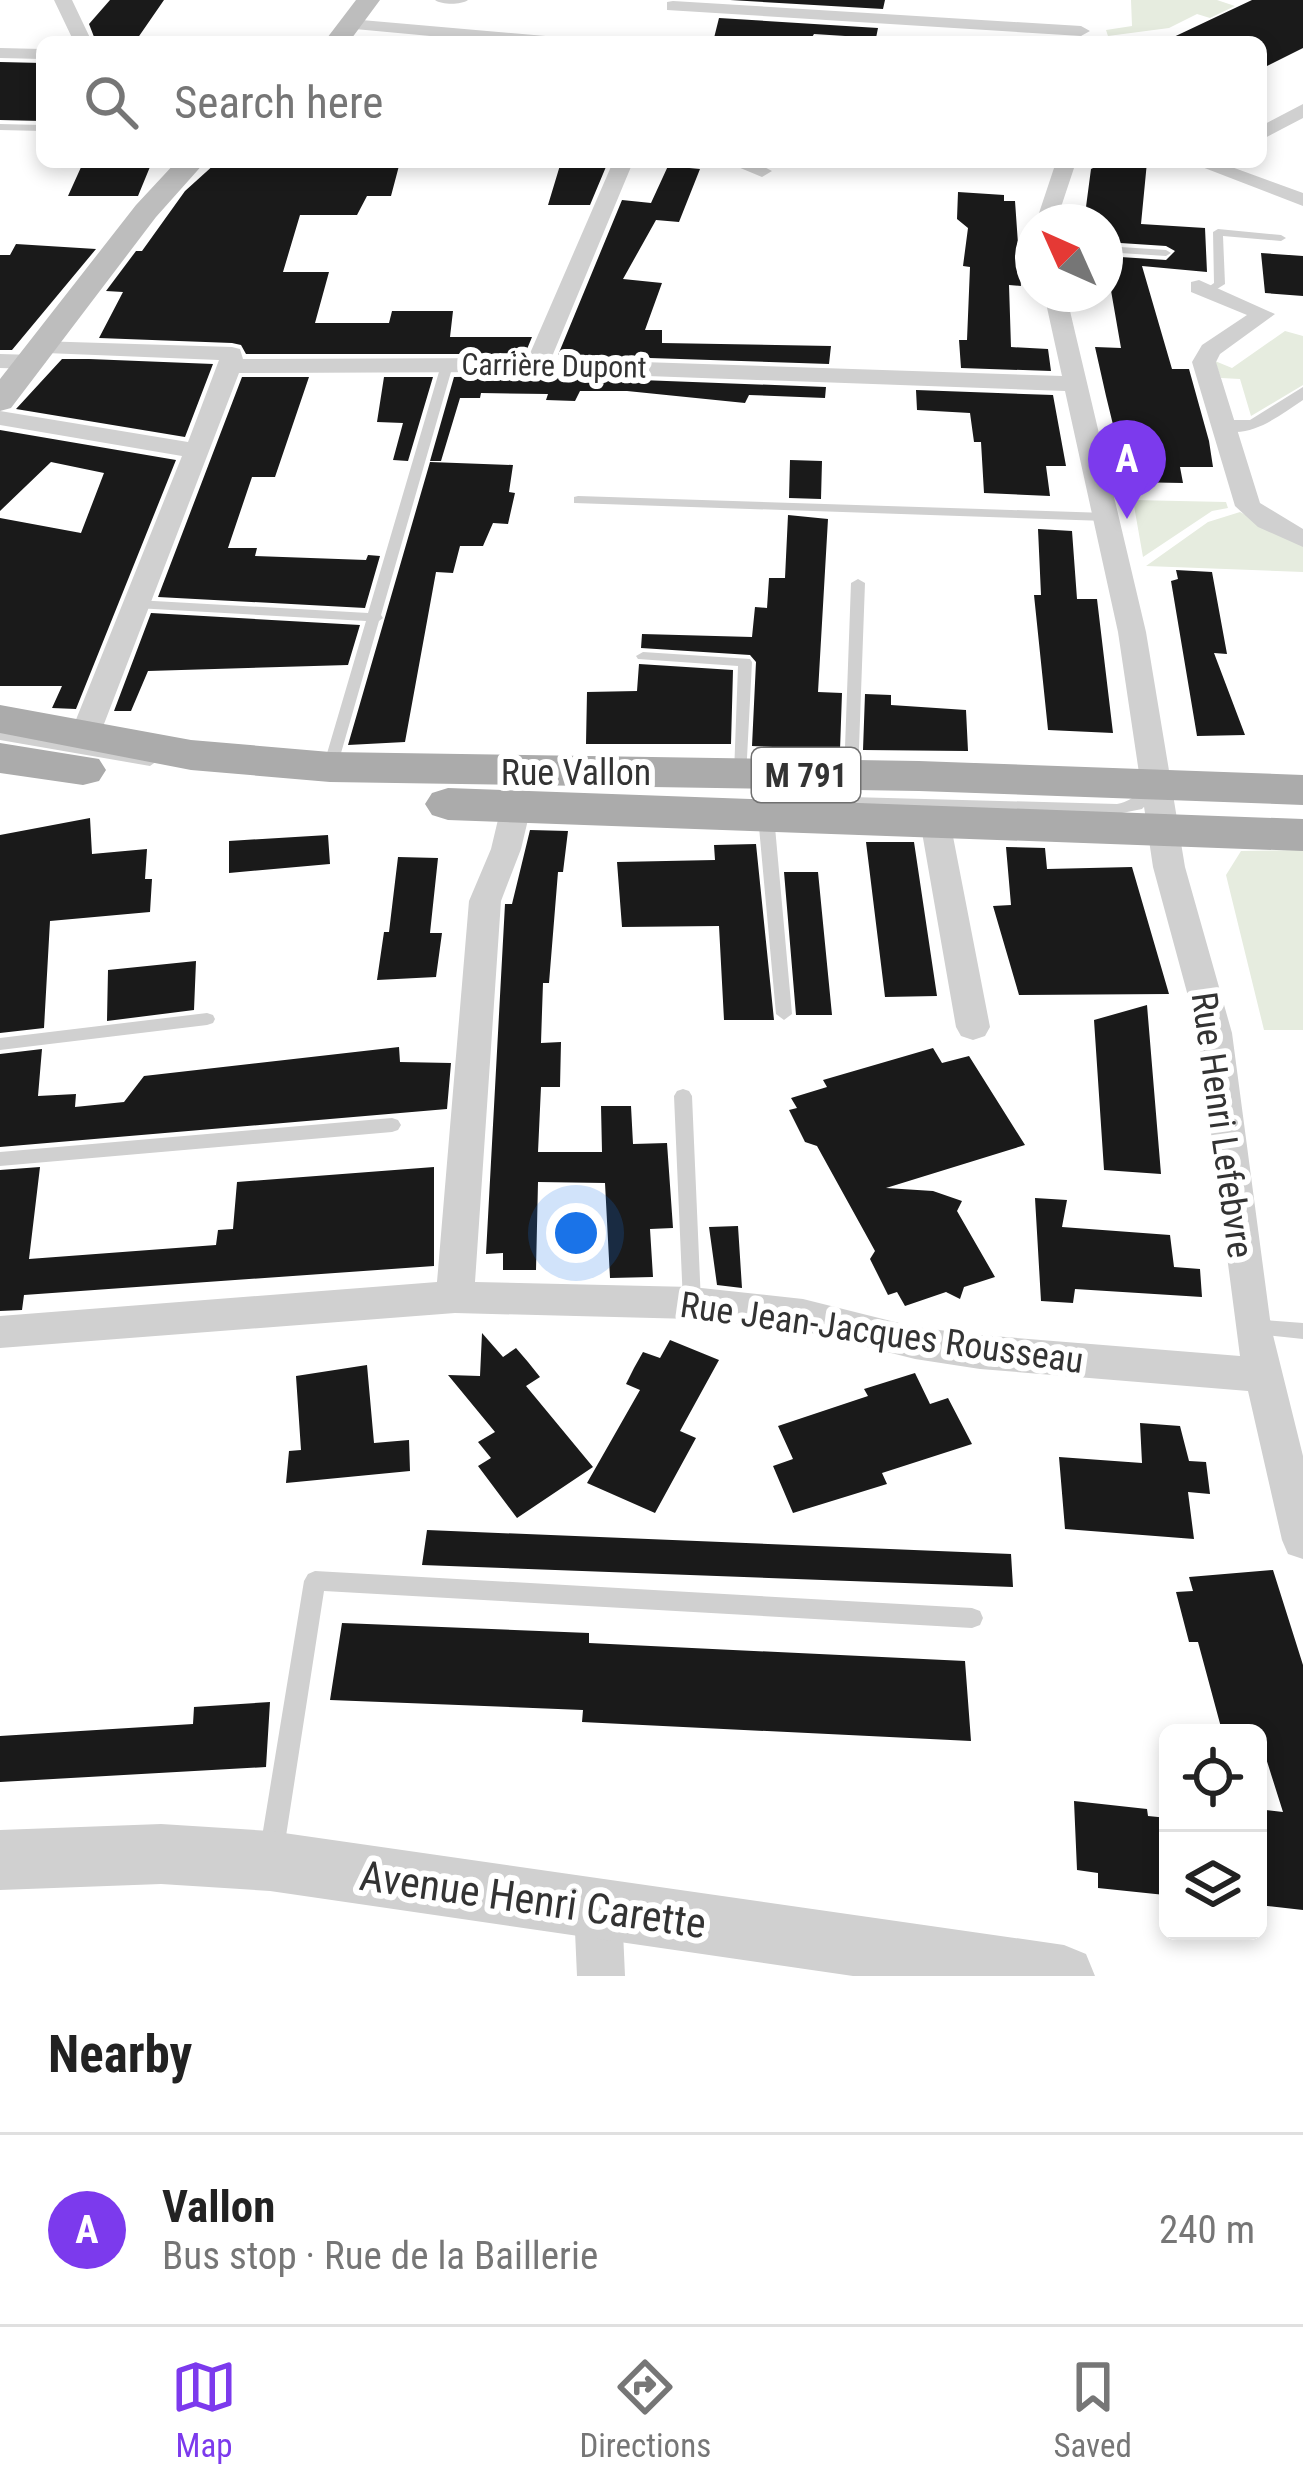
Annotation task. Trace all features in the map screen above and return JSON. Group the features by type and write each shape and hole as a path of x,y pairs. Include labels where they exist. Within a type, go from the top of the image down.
{"main road":[{"path":"343,33 368,0"},
{"path":"0,401 146,211 185,168"},
{"name":"Rue Vallon","path":"0,719 220,759 455,771 851,776 1160,807 1303,835"},
{"name":"Rue Vallon","path":"0,758 230,793 934,821 1160,807 1303,790"}],"street":[{"path":"63,0 80,36"},
{"path":"673,6 712,4 1072,36 1068,4"},
{"path":"343,33 414,36"},
{"path":"0,53 36,54"},
{"path":"1267,131 1303,110"},
{"path":"536,365 620,168"},
{"path":"753,168 762,171"},
{"path":"1038,204 1043,168"},
{"path":"1052,204 1064,168"},
{"path":"1218,168 1303,200"},
{"path":"1204,289 1264,314 1204,355 1247,506 1267,522 1303,539"},
{"name":"Rue Henri Lefebvre","path":"1059,312 1132,632 1169,867 1215,1033 1260,1375 1303,1540"},
{"path":"0,362 40,354"},
{"name":"Carrière Dupont","path":"40,354 232,354 230,366 536,365 1075,384"},
{"path":"84,737 230,366"},
{"path":"1222,425 1254,425 1303,392"},
{"path":"0,418 197,451"},
{"path":"455,1297 485,901 506,849 516,807"},
{"path":"934,821 974,1027"},
{"name":"Rue Jean-Jacques Rousseau","path":"0,1332 455,1297 692,1303 802,1315 915,1343 980,1352 1260,1375"},
{"name":"Avenue Henri Carette","path":"0,1860 161,1854 270,1862 1064,1976"},
{"path":"598,1909 601,1976"}],"lane":[{"path":"439,0 464,0"},
{"path":"0,127 36,128"},
{"path":"1204,289 1220,284 1218,232 1281,238"},
{"path":"1123,250 1166,253"},
{"path":"331,767 447,365"},
{"path":"578,500 1106,517"},
{"path":"851,776 858,583"},
{"path":"136,604 376,618"},
{"path":"643,656 745,662 741,773"},
{"path":"0,735 146,761 274,776 400,780 455,771"},
{"name":"Rue Vallon","path":"572,809 670,797 1117,809 1146,800 1160,807"},
{"path":"766,816 784,1014"},
{"path":"0,1044 207,1019"},
{"path":"683,1096 692,1303"},
{"path":"0,1160 392,1125"},
{"path":"1252,1327 1303,1331"},
{"path":"270,1862 315,1581 972,1618"}],"shaded area":[{"path":"1131,0 1217,0 1235,6 1210,18 1197,14 1169,28 1108,36 1106,30 1132,26"},
{"path":"1285,331 1303,336 1303,385 1251,416 1240,379 1221,378 1215,361 1232,368"},
{"path":"1133,500 1226,502 1228,508 1212,511 1143,557"},
{"path":"1240,512 1303,545 1303,572 1146,566 1208,522"},
{"path":"1303,850 1303,1030 1264,1030 1226,875 1241,851"}],"building":[{"path":"110,0 164,0 139,36 94,36 89,24"},
{"path":"730,0 885,0 883,9"},
{"path":"1252,0 1303,0 1303,48 1267,66 1267,36 1176,36"},
{"path":"719,18 878,28 876,36 714,36"},
{"path":"0,62 36,63 36,121 0,120"},
{"path":"81,168 150,168 138,196 68,196"},
{"path":"210,168 398,168 391,196 367,196 357,215 300,215 283,272 329,272 315,323 389,323 392,311 453,311 450,337 532,337 525,354 246,354 241,345 232,343 99,338 123,292 106,291 185,191"},
{"path":"559,168 605,168 590,205 548,205"},
{"path":"667,168 700,169 679,222 656,220 623,279 662,283 645,330 662,330 662,343 831,346 829,364 558,355 622,200 651,203"},
{"path":"1146,168 1141,224 1205,228 1207,272 1142,266 1172,369 1189,369 1209,441 1213,467 1180,467 1183,483 1127,482 1095,347 1121,348 1115,312 1123,312 1123,257 1166,260 1175,251 1166,246 1123,243 1123,204 1086,204 1091,169"},
{"path":"958,192 1004,195 1004,201 1015,201 1015,286 1009,285 1011,347 1048,349 1051,371 961,368 959,340 967,340 970,267 963,266 968,228 957,219"},
{"path":"16,244 96,249 12,350 0,350 0,255 10,255"},
{"path":"1261,253 1303,256 1303,296 1265,293"},
{"path":"62,359 213,364 185,437 16,409"},
{"path":"242,377 309,377 275,477 252,477 228,548 257,548 255,556 366,560 368,555 380,556 365,608 158,597"},
{"path":"384,377 433,377 408,461 393,460 403,423 377,422"},
{"path":"454,377 826,387 825,398 749,395 745,403 627,391 580,391 575,401 546,400 548,394 481,393 480,398 460,398 441,461 430,461"},
{"path":"916,390 1053,395 1066,466 1046,466 1050,496 984,493 981,442 974,442 970,413 917,410"},
{"path":"0,430 176,460 76,709 52,708 62,686 0,686 0,518 81,533 104,473 51,462 0,511"},
{"path":"790,460 822,461 821,499 789,498"},
{"path":"430,462 513,465 509,492 515,493 508,524 493,523 483,546 460,546 453,573 436,572 405,742 348,745"},
{"path":"788,515 828,519 818,692 842,693 840,750 752,746 756,662 750,655 641,648 642,634 752,637 755,607 767,608 769,578 785,578"},
{"path":"1038,529 1072,531 1077,599 1097,599 1113,733 1048,730 1034,595 1041,595"},
{"path":"1176,570 1212,572 1227,654 1214,653 1245,735 1197,736 1171,581 1178,579"},
{"path":"151,613 360,625 348,665 148,671 131,711 114,711"},
{"path":"639,664 733,670 731,744 586,744 587,692 637,691"},
{"path":"865,694 891,695 891,705 966,710 968,751 863,750"},
{"path":"90,818 92,854 147,849 150,912 50,921 44,1028 0,1033 0,835"},
{"path":"530,830 568,831 563,872 558,872 549,983 543,983 541,1043 561,1042 560,1087 541,1087 538,1152 602,1152 601,1106 631,1106 633,1144 667,1143 673,1228 650,1229 653,1277 610,1278 605,1183 538,1182 536,1270 503,1270 503,1253 486,1254 505,904 512,904"},
{"path":"328,835 330,864 229,873 229,841"},
{"path":"866,842 914,842 937,996 885,997"},
{"path":"756,844 774,1020 724,1020 719,926 622,927 617,862 715,860 714,845"},
{"path":"1006,847 1045,848 1047,869 1132,867 1169,994 1019,995 993,906 1011,905"},
{"path":"398,857 438,858 430,933 442,933 436,977 377,980 384,932 389,932"},
{"path":"784,872 818,872 832,1015 796,1015"},
{"path":"196,961 194,1010 107,1021 108,970"},
{"path":"1147,1005 1161,1174 1104,1170 1094,1020"},
{"path":"399,1047 400,1062 451,1063 447,1109 0,1147 0,1054 42,1049 38,1096 76,1094 75,1107 124,1102 144,1076"},
{"path":"933,1048 942,1063 969,1056 1025,1145 886,1188 933,1191 962,1201 957,1211 995,1277 964,1287 960,1299 946,1292 905,1306 897,1292 888,1295 870,1259 875,1251 817,1146 805,1142 789,1110 797,1108 791,1098 827,1087 823,1080"},
{"path":"40,1167 29,1259 216,1245 218,1230 233,1229 237,1182 434,1167 434,1266 24,1295 22,1310 0,1311 0,1170"},
{"path":"1035,1198 1067,1200 1062,1227 1170,1235 1174,1267 1200,1269 1202,1297 1075,1289 1073,1303 1041,1301"},
{"path":"738,1226 742,1288 717,1285 709,1227"},
{"path":"482,1333 503,1357 516,1348 528,1362 540,1377 526,1386 593,1467 517,1518 478,1466 491,1458 478,1442 495,1432 448,1375 480,1376"},
{"path":"670,1340 719,1360 680,1431 696,1438 655,1513 587,1483 640,1390 626,1384 643,1352 660,1358"},
{"path":"367,1365 374,1443 409,1440 410,1471 286,1483 289,1451 301,1450 296,1376"},
{"path":"915,1373 930,1404 948,1398 972,1444 882,1473 887,1484 793,1513 773,1466 793,1459 778,1426 868,1396 864,1389"},
{"path":"1140,1423 1180,1426 1189,1461 1206,1462 1210,1494 1188,1492 1194,1539 1065,1529 1059,1457 1142,1463"},
{"path":"427,1530 1011,1554 1013,1587 422,1565"},
{"path":"1273,1570 1303,1665 1303,1910 1267,1906 1267,1810 1283,1812 1267,1761 1267,1724 1220,1724 1198,1642 1189,1642 1176,1592 1193,1591 1189,1577"},
{"path":"342,1623 589,1633 589,1643 965,1661 971,1741 582,1722 583,1710 330,1700"},
{"path":"270,1702 266,1767 0,1782 0,1736 193,1724 194,1707"},
{"path":"1074,1801 1147,1809 1148,1816 1159,1817 1159,1894 1098,1888 1098,1873 1077,1870"}],"place":[{"name":"Vallon","path":"1127,519"}]}
